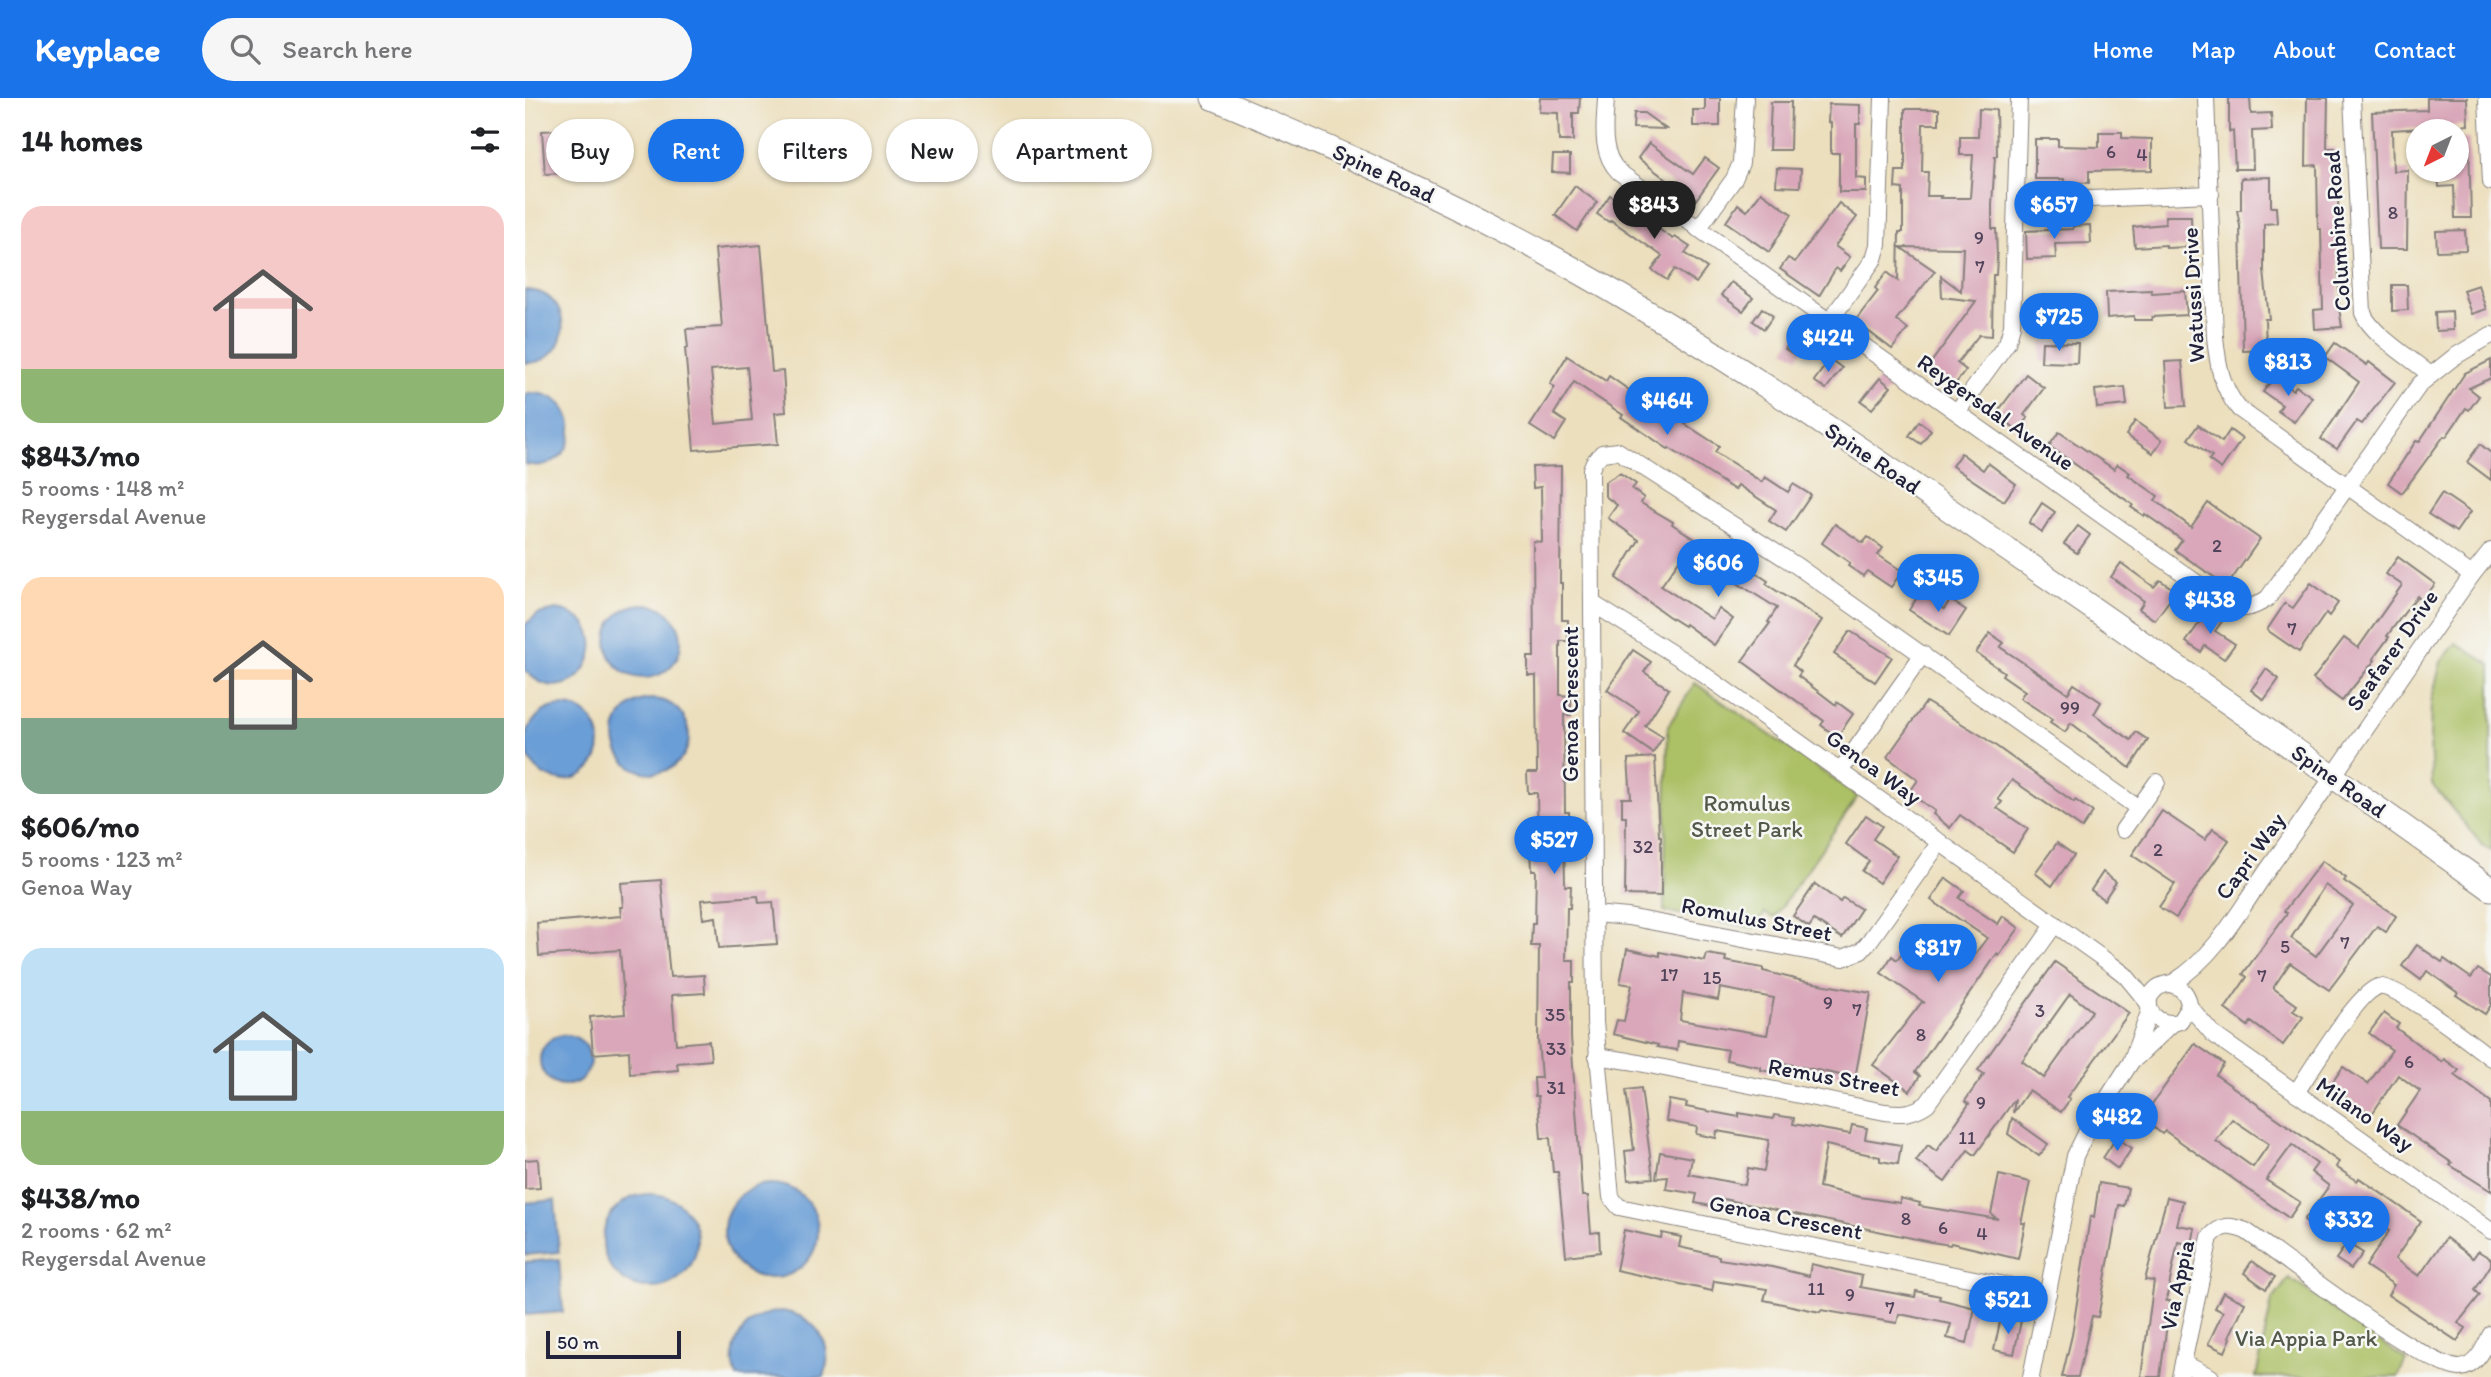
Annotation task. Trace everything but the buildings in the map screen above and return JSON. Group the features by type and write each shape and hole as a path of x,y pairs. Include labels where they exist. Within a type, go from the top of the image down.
{"main road":[{"name":"Spine Road","path":"1213,98 1341,152 1428,194 1552,257 1683,332 1886,466 2218,694 2491,889"}],"street":[{"name":"Reygersdal Avenue","path":"1606,98 1604,137 1611,164 1626,177 2225,603 2240,609 2249,609 2268,598 2348,486"},
{"path":"1698,229 1734,179 1741,163 1745,98"},
{"path":"1829,322 1874,259 1878,245 1883,98"},
{"path":"1957,412 2007,343 2012,327 2019,98"},
{"name":"Watussi Drive","path":"2206,98 2215,337 2223,386 2239,409 2472,575"},
{"name":"Columbine Road","path":"2352,98 2363,313 2366,321 2379,334 2430,374"},
{"path":"2487,98 2491,182"},
{"path":"2016,202 2211,194"},
{"path":"2348,486 2420,384 2430,374 2491,335"},
{"name":"Genoa Crescent","path":"2048,1294 1619,1207 1610,1195 1597,1056 1591,469 1594,462 1602,453 1618,451 1786,559 2138,808"},
{"name":"Seafarer Drive","path":"2334,777 2491,551"},
{"name":"Genoa Way","path":"1592,603 1689,664 2056,924 2125,975 2149,1007"},
{"path":"1841,770 1923,654"},
{"name":"Capri Way","path":"2188,1003 2202,961 2334,777"},
{"path":"2123,830 2157,782"},
{"name":"Romulus Street","path":"1594,914 1628,917 1843,958 1861,951 1868,943 1940,842"},
{"name":"Remus Street","path":"1597,1056 1629,1060 1885,1112 1903,1114 1917,1111 1927,1104 2056,924"},
{"name":"Capri Way","path":"2165,985 2202,961"},
{"name":"Genoa Way","path":"2125,975 2165,985"},
{"path":"2031,1377 2075,1156 2090,1125 2131,1062 2152,993 2165,985 2182,989 2188,1003 2176,1022 2131,1062"},
{"path":"2296,1093 2355,1007 2369,991 2376,988 2383,987 2402,994 2491,1058"},
{"name":"Milano Way","path":"2188,1003 2213,1034"},
{"path":"2149,1007 2160,1022 2176,1022"},
{"name":"Milano Way","path":"2176,1022 2194,1024 2213,1034 2491,1231"},
{"name":"Via Appia","path":"2211,1377 2182,1370 2210,1237 2219,1227 2225,1226 2246,1231 2395,1336 2444,1364 2458,1368 2467,1366 2483,1350 2491,1334"}],"green space":[{"path":"2456,643 2491,665 2491,851 2482,845 2432,784 2431,702 2441,662"},
{"name":"Romulus Street Park","path":"1695,683 1858,796 1774,918 1765,913 1754,929 1664,911 1668,726"},
{"name":"Via Appia Park","path":"2289,1278 2406,1360 2398,1377 2256,1377 2272,1301"}],"water":[{"path":"525,290 542,293 553,302 563,327 560,341 553,352 541,360 525,363"},
{"path":"532,393 551,397 563,407 570,420 571,434 567,448 557,459 543,465 525,464 525,395"},
{"path":"637,604 651,604 665,610 675,620 681,641 679,655 665,672 651,678 637,678 623,672 613,662 607,648 607,634 613,620 623,610"},
{"path":"557,610 579,618 590,632 592,648 587,665 576,678 561,685 544,683 525,670 525,625 538,614"},
{"path":"645,699 659,699 673,705 683,715 689,736 687,750 673,767 659,773 645,773 631,767 621,757 615,743 615,729 621,715 631,705"},
{"path":"563,706 584,712 594,722 600,743 594,764 584,774 563,780 542,774 532,764 526,743 532,722 542,712"},
{"path":"565,1035 583,1042 590,1060 583,1078 565,1085 547,1078 540,1060 547,1042"},
{"path":"771,1184 789,1187 804,1198 815,1213 818,1231 815,1249 804,1264 789,1275 771,1278 753,1275 738,1264 727,1249 724,1231 727,1213 738,1198 753,1187"},
{"path":"650,1194 668,1197 683,1208 694,1223 697,1241 694,1259 683,1274 668,1285 650,1288 632,1285 617,1274 606,1259 603,1241 606,1223 617,1208 632,1197"},
{"path":"555,1200 559,1252 525,1255 525,1203"},
{"path":"559,1259 563,1312 525,1315 525,1262"},
{"path":"782,1311 804,1319 820,1334 827,1353 824,1377 737,1377 734,1353 742,1332 759,1317"}]}
